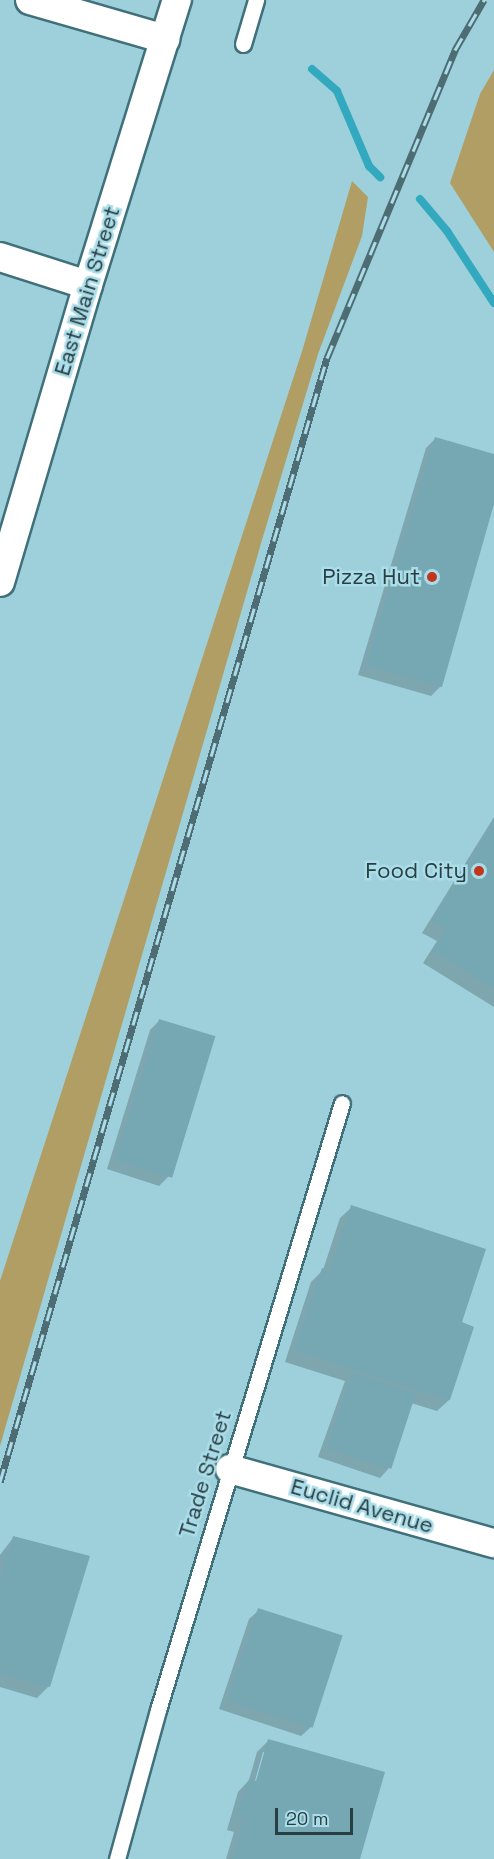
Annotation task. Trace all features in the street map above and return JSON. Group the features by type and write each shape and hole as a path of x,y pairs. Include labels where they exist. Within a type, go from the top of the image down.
{"street":[{"path":"30,0 165,39"},
{"name":"East Main Street","path":"0,582 87,285 177,0"},
{"path":"0,256 87,285"},
{"name":"Euclid Avenue","path":"230,1469 494,1543"}],"lane":[{"path":"243,44 256,0"},
{"name":"Trade Street","path":"117,1859 158,1710 342,1103"}],"shaded area":[{"path":"494,70 494,252 450,183 480,94"},
{"path":"352,181 368,197 362,236 318,354 262,540 0,1446 0,1281 303,348"}],"building":[{"path":"435,437 494,454 494,504 442,687 366,665"},
{"name":"Food City","path":"494,822 494,988 433,951 447,929 432,921"},
{"path":"159,1019 215,1036 172,1178 116,1161"},
{"path":"351,1205 486,1249 462,1322 474,1327 450,1400 295,1350 322,1268 330,1271"},
{"path":"352,1373 416,1394 391,1469 328,1448"},
{"path":"13,1536 90,1556 50,1687 0,1673 0,1580"},
{"path":"258,1608 343,1636 313,1728 228,1700"},
{"path":"268,1739 385,1772 360,1859 233,1859 244,1820 237,1818 249,1779 256,1781"}],"waterway":[{"path":"312,69 337,91 369,166 380,177"},
{"path":"420,199 447,231 494,303"}],"railway":[{"path":"0,1482 327,358 455,50 484,0"}],"place":[{"name":"Pizza Hut","path":"432,577"},
{"name":"Food City","path":"479,871"}]}
